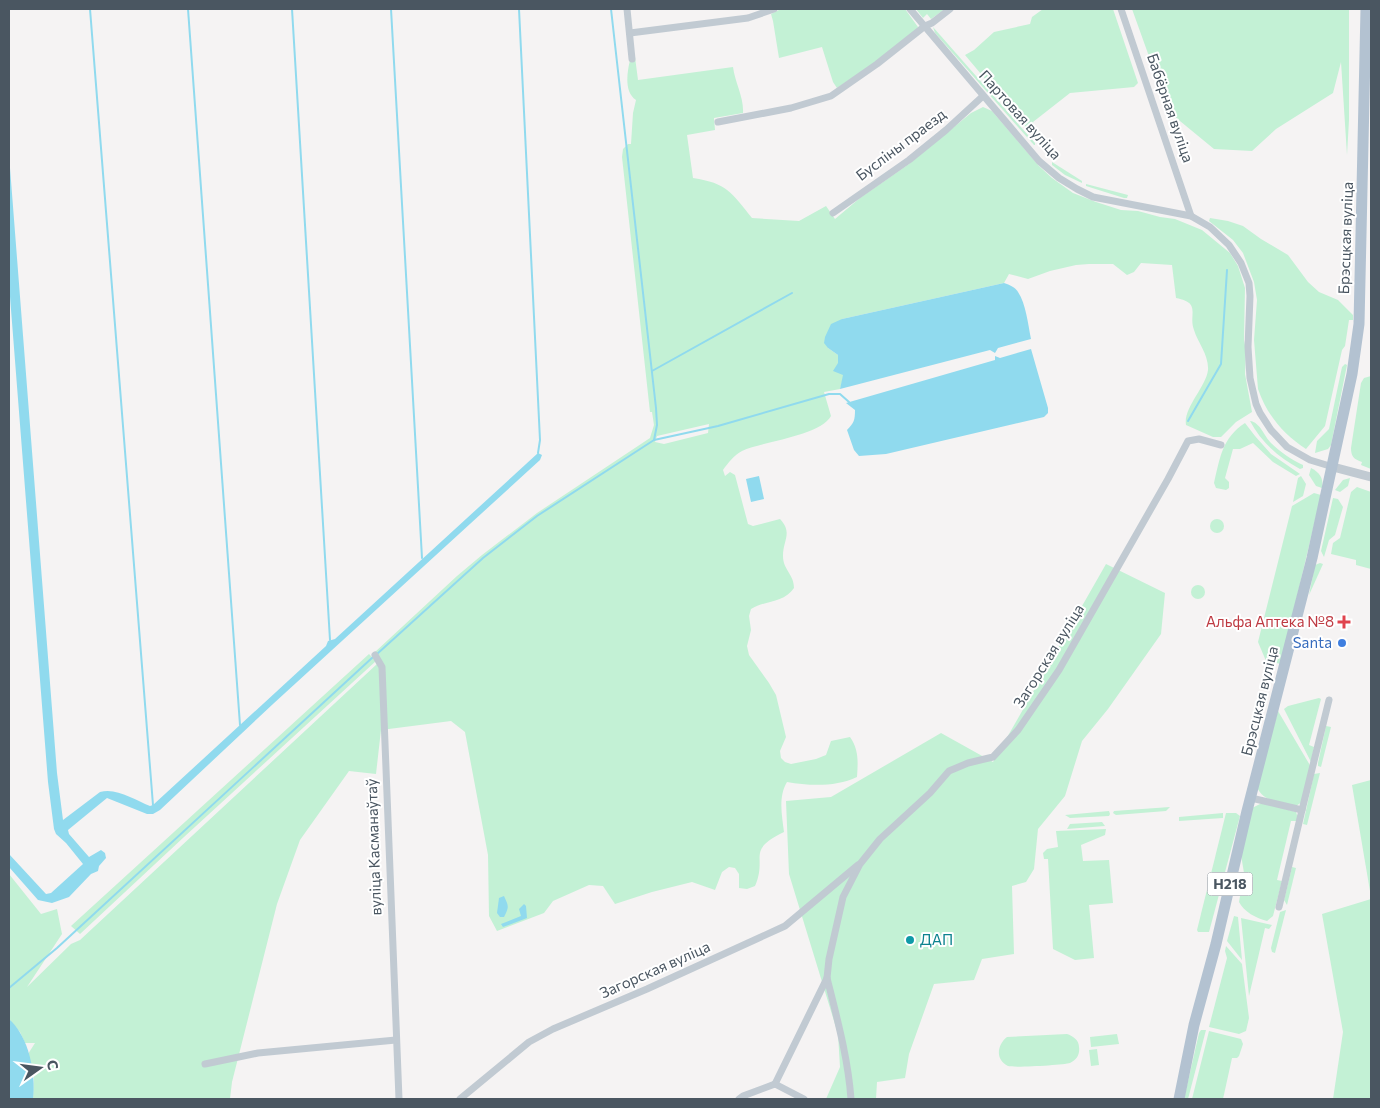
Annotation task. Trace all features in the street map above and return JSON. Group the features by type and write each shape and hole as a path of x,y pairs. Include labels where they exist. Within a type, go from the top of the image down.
{"main road":[{"name":"Брэсцкая вуліца","path":"1179,1099 1194,1025 1310,567 1352,374 1359,324 1366,9"}],"street":[{"path":"627,9 632,59"},
{"path":"630,33 748,18 774,9"},
{"name":"Партовая вуліца","path":"910,9 1039,161 1059,178 1077,189 1094,196 1191,216"},
{"path":"718,122 791,108 831,96 950,9"},
{"name":"Бабёрная вуліца","path":"1121,9 1191,216"},
{"name":"Бусліны праезд","path":"833,213 909,160 984,96"},
{"path":"1191,216 1210,227 1229,245 1241,263 1249,283 1248,347 1250,378 1256,404 1262,417 1287,447 1310,460 1371,477"},
{"name":"Загорская вуліца","path":"775,1084 827,978 829,959 843,897 860,864 880,839 930,794 949,771 968,763 993,757 1009,741 1059,670 1122,562 1188,441 1199,439 1221,445"},
{"name":"вуліца Касманаўтаў","path":"376,655 382,667 399,1099"},
{"path":"1279,906 1329,700"},
{"path":"1251,798 1302,810"},
{"name":"Загорская вуліца","path":"460,1099 529,1042 553,1029 647,989 785,926 860,864"},
{"path":"827,978 850,1079 851,1099"},
{"path":"205,1064 258,1053 396,1040"},
{"path":"740,1099 743,1096 775,1084 804,1099"}],"green space":[{"path":"781,9 905,9 918,27 873,64 837,88 833,82 822,47 779,58 771,14"},
{"path":"916,9 945,9 931,19 927,14 923,18"},
{"path":"1043,9 1113,9 1138,83 1134,87 1070,93 1033,122 1040,144 965,55 974,50 994,32 1030,24 1032,17"},
{"path":"1132,9 1349,9 1349,120 1347,155 1341,62 1333,93 1276,129 1252,151 1214,149 1169,112"},
{"path":"933,27 1035,143 1035,145 935,33"},
{"path":"635,57 638,80 733,67 742,101 743,113 714,118 715,130 687,135 693,178 721,186 734,196 752,218 799,221 826,206 835,219 860,198 909,164 971,113 983,107 992,111 1039,166 1073,193 1121,210 1138,211 1175,219 1202,230 1230,253 1238,266 1245,288 1245,374 1252,412 1236,422 1221,437 1213,437 1186,425 1188,412 1206,377 1208,365 1194,330 1192,306 1184,300 1176,298 1172,265 1141,263 1134,272 1127,275 1113,264 1076,265 1050,271 1028,279 1009,274 1004,283 842,319 828,348 838,355 838,363 844,375 840,389 824,392 831,416 825,423 804,433 742,451 723,470 725,476 730,472 735,475 748,524 753,526 780,519 786,528 783,561 794,583 794,588 780,599 751,609 749,616 751,630 747,646 749,655 776,695 786,737 780,751 781,758 791,764 816,759 826,755 831,741 850,737 855,747 858,766 857,777 840,783 823,785 787,782 782,794 784,832 765,844 761,850 760,868 755,886 747,889 739,888 739,874 735,868 729,867 722,872 715,890 692,882 615,904 603,886 589,885 553,901 544,913 497,931 489,916 488,855 465,732 451,721 381,730 376,774 349,771 300,840 277,904 232,1082 230,1099 33,1099 34,1076 28,1054 35,1043 25,1043 20,1032 9,1019 9,874 41,914 57,909 62,934 27,987 71,944 80,940 377,664 375,652 457,576 537,513 650,438 654,425 652,412 650,412 622,157 623,149 628,144 631,144 633,113 636,100 632,97 628,87 627,76 630,60","holes":["709,424 708,433 664,444 655,442 657,436"]},
{"path":"1052,162 1082,181 1082,183 1065,175 1052,165"},
{"path":"1086,184 1128,195 1127,198 1124,198 1086,186"},
{"path":"1210,218 1243,226 1288,255 1308,282 1319,292 1338,300 1353,315 1353,320 1349,320 1345,346 1342,350 1325,426 1306,449 1290,437 1277,423 1266,407 1258,389 1254,340 1257,300 1254,282 1243,253 1233,240 1209,221"},
{"path":"1345,364 1347,365 1331,445 1328,449 1315,453 1317,441 1329,429 1342,367"},
{"path":"1371,376 1371,469 1361,465 1362,462 1354,457 1351,448 1361,383 1364,378"},
{"path":"1250,421 1257,424 1268,440 1286,456 1303,465 1303,468 1300,469 1292,465 1271,449 1254,429"},
{"path":"1245,423 1271,454 1300,474 1296,476 1273,462 1253,443 1240,449 1233,449 1225,478 1229,482 1229,488 1226,490 1216,488 1214,483 1223,449 1231,435"},
{"path":"1311,468 1320,476 1322,488 1316,486 1309,475"},
{"path":"1301,476 1306,484 1303,496 1293,502 1298,478"},
{"path":"1350,478 1348,486 1340,492 1335,490 1343,480"},
{"path":"1357,487 1371,492 1371,569 1356,565 1356,560 1331,554 1333,543 1340,538 1351,492"},
{"path":"1314,493 1321,495 1281,664 1266,661 1258,642 1292,506"},
{"path":"1333,498 1338,499 1343,507 1335,535 1329,540 1324,557 1321,551"},
{"path":"1214,519 1220,519 1224,526 1220,533 1214,533 1210,529 1210,523"},
{"path":"1106,564 1165,593 1161,634 1108,709 1082,741 1065,796 1038,829 1034,869 1026,882 1012,886 1014,954 982,959 974,980 934,984 909,1054 905,1078 877,1082 876,1099 826,1099 840,1067 838,1034 789,874 786,801 831,797 941,733 993,762"},
{"path":"1323,564 1309,595 1315,565"},
{"path":"1195,585 1201,585 1205,592 1201,599 1195,599 1191,595 1191,589"},
{"path":"369,654 376,661 80,934 71,926"},
{"path":"1321,699 1309,745 1314,747 1311,762 1284,709 1288,706"},
{"path":"1278,711 1311,767 1302,802 1296,806 1268,799 1257,787"},
{"path":"1326,726 1331,727 1321,767 1318,766 1318,763"},
{"path":"1320,773 1307,825 1303,824 1314,774"},
{"path":"1371,780 1371,897 1352,785"},
{"path":"1262,803 1296,812 1298,818 1296,821 1291,821 1277,880 1282,881 1273,916 1267,921 1251,914 1239,902 1244,873 1241,855 1252,808"},
{"path":"1170,807 1166,811 1116,815 1113,813 1114,811"},
{"path":"1109,811 1109,816 1070,818 1065,815"},
{"path":"1223,813 1223,818 1179,821 1179,817"},
{"path":"1226,813 1236,813 1240,816 1209,932 1198,932 1197,930"},
{"path":"1102,822 1105,826 1067,829 1070,824"},
{"path":"1106,829 1105,835 1081,845 1083,861 1109,860 1113,903 1089,905 1094,958 1075,960 1053,949 1048,859 1044,859 1043,853 1047,849 1058,847 1056,831"},
{"path":"1292,867 1296,868 1287,905 1284,900"},
{"path":"1371,899 1371,1099 1333,1099 1343,1032 1322,914"},
{"path":"1286,910 1275,953 1272,952 1271,948 1280,912"},
{"path":"1234,916 1238,917 1242,960 1227,941"},
{"path":"1241,918 1272,925 1269,929 1265,928 1249,996"},
{"path":"1226,946 1242,964 1249,1018 1246,1031 1239,1034 1209,1027 1227,958"},
{"path":"1201,1030 1206,1030 1188,1099 1184,1099 1199,1033"},
{"path":"1209,1031 1241,1039 1243,1044 1239,1056 1232,1058 1223,1099 1192,1099"},
{"path":"1067,1034 1078,1042 1079,1047 1078,1056 1070,1063 1012,1067 1004,1063 999,1056 999,1048 1007,1037"},
{"path":"1117,1034 1119,1044 1091,1047 1090,1037"},
{"path":"1097,1049 1099,1065 1091,1066 1089,1050"}],"water":[{"path":"9,155 57,773 63,820 100,792 106,791 119,793 150,806 153,805 326,646 328,641 335,639 538,453 542,455 540,460 160,810 153,814 147,814 107,798 68,830 69,834 89,857 101,850 105,853 106,858 99,866 98,871 91,874 69,897 52,903 38,900 9,867 9,854 46,894 51,893 83,864 56,834 48,782 9,284"},
{"path":"1004,283 1015,289 1021,297 1031,339 998,348 995,353 990,350 840,389 843,375 833,371 838,363 838,355 824,343 831,324 842,319"},
{"path":"1031,349 1048,408 1048,413 1044,417 886,454 859,456 854,450 847,430 854,421 855,410 846,403 995,360 995,356 1000,358"},
{"path":"759,476 764,499 751,502 746,479"},
{"path":"504,896 508,909 504,917 500,917 497,913 499,898"},
{"path":"524,904 526,906 527,918 503,927 501,924 521,916 519,909"},
{"path":"9,1019 22,1035 30,1056 34,1089 33,1099 9,1099"}],"waterway":[{"path":"90,9 153,805"},
{"path":"188,9 240,725"},
{"path":"292,9 330,640"},
{"path":"391,9 422,558"},
{"path":"519,9 540,440 538,453"},
{"path":"611,9 656,408 657,425 654,440"},
{"path":"1188,421 1221,364 1227,270"},
{"path":"652,371 792,293"},
{"path":"377,654 483,558 537,516 654,440 718,426 829,394 840,394 849,402"},
{"path":"9,988 57,948 373,657"}],"place":[{"name":"Альфа Аптека №8","path":"1344,622"},
{"name":"Santa","path":"1342,643"},
{"name":"ДАП","path":"910,940"}]}
